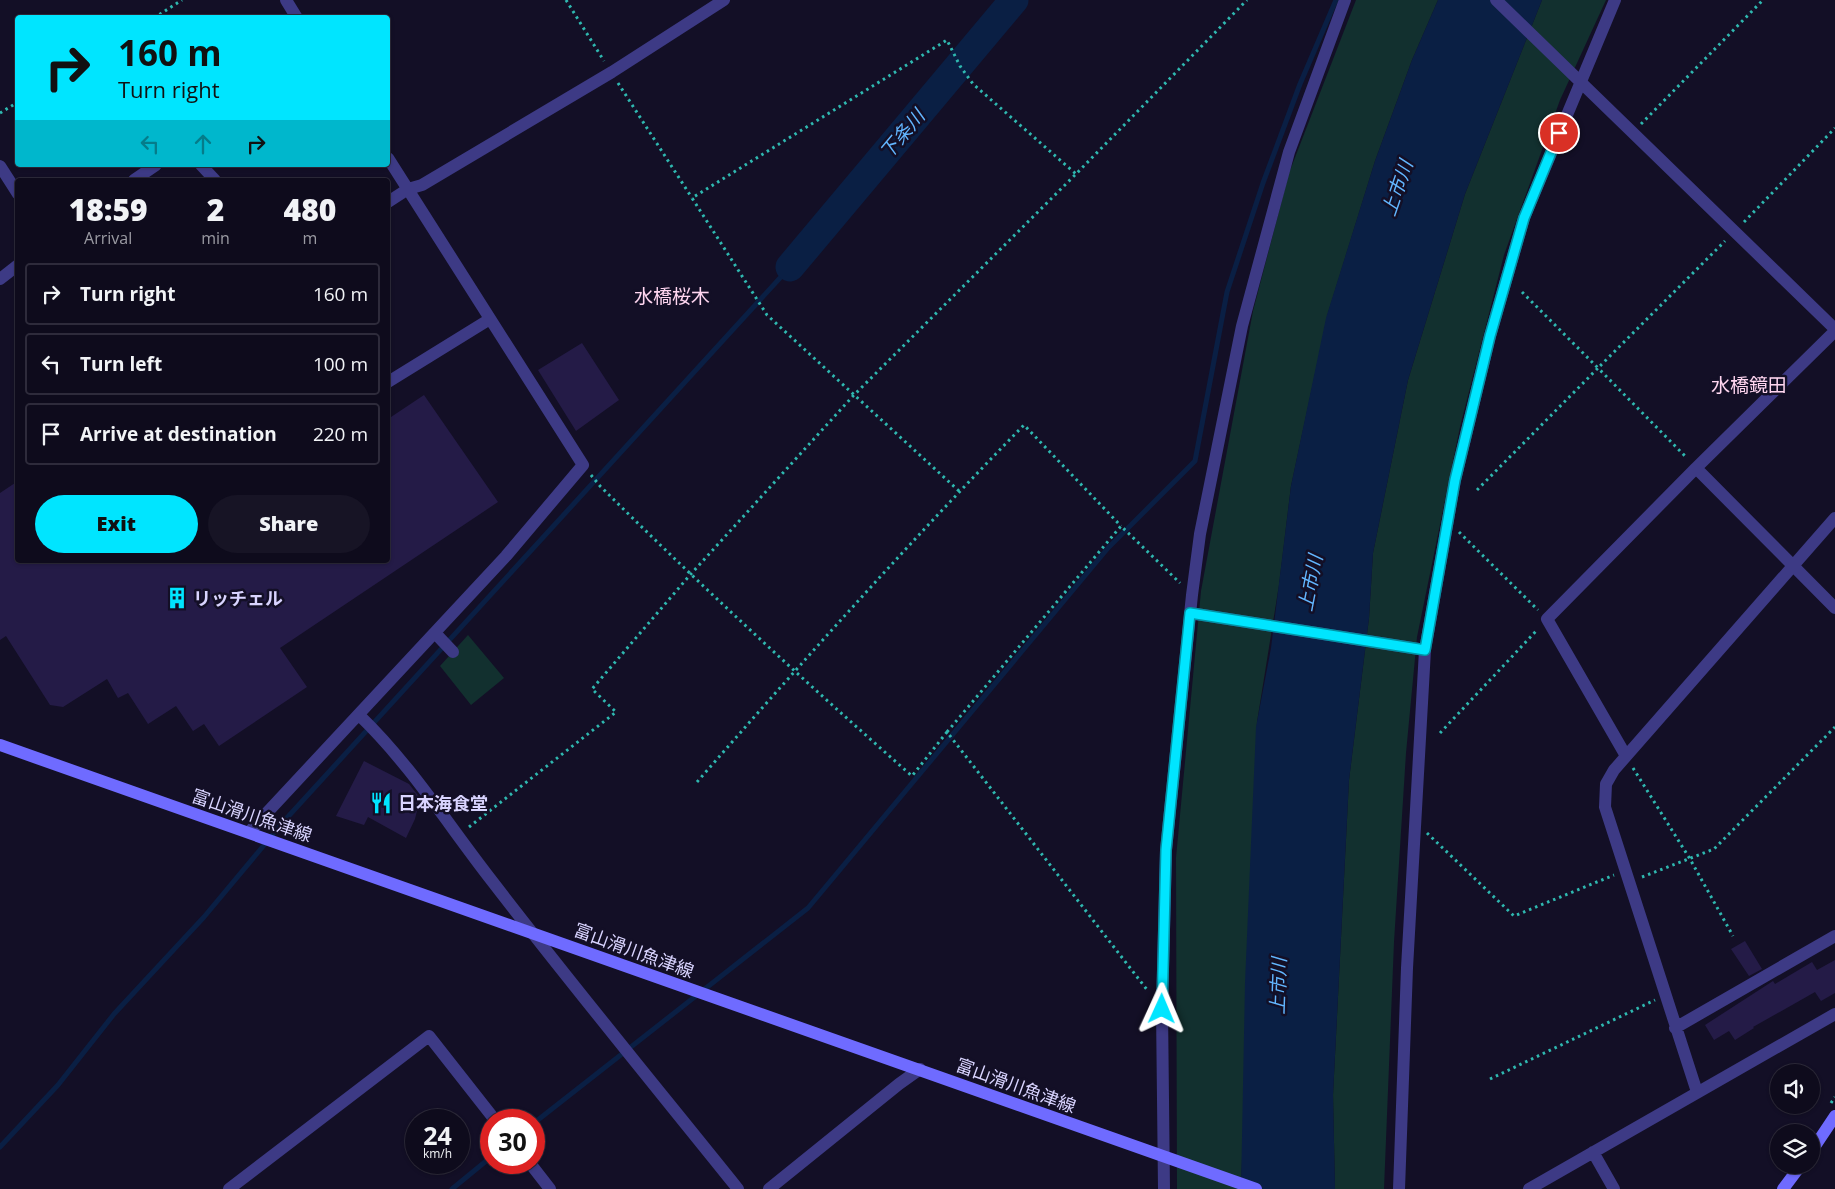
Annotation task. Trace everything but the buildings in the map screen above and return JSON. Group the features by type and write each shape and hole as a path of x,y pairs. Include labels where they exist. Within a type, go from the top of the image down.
{"main road":[{"name":"富山滑川魚津線","path":"0,745 1256,1189"},
{"path":"1820,1138 1835,1116"},
{"path":"1783,1189 1794,1174"}],"street":[{"path":"286,0 295,15"},
{"path":"390,201 408,189 422,185 612,72 724,0"},
{"path":"1164,1189 1162,1009 1166,850 1200,534 1242,326 1289,152 1345,0"},
{"path":"1496,0 1835,330 1547,619 1626,756"},
{"path":"1399,1189 1407,968 1425,650 1455,480 1490,336 1524,218 1576,78 1615,0"},
{"path":"254,834 506,556 583,465 390,161"},
{"path":"0,166 15,189"},
{"path":"137,178 153,167"},
{"path":"203,167 213,178"},
{"path":"0,279 15,267"},
{"path":"390,381 490,319"},
{"path":"1696,468 1835,608"},
{"path":"1697,1092 1664,996 1605,807 1606,784 1614,770 1626,756 1835,518"},
{"path":"1190,613 1425,650"},
{"path":"435,633 453,652"},
{"path":"361,717 379,735 533,933 738,1189"},
{"path":"1675,1028 1835,936"},
{"path":"1529,1189 1835,1014"},
{"path":"230,1189 429,1036 486,1109"},
{"path":"769,1189 920,1069"},
{"path":"1593,1152 1614,1189"},
{"path":"538,1174 550,1189"}],"path":[{"path":"159,15 182,0"},
{"path":"566,0 767,315 853,396 959,491"},
{"path":"458,835 616,712 592,689 690,576 853,396 1076,174 1247,0"},
{"path":"1632,133 1763,0"},
{"path":"692,198 947,40 960,66 973,84 1076,174"},
{"path":"0,113 15,104"},
{"path":"1477,490 1835,128"},
{"path":"1522,292 1696,468"},
{"path":"697,782 794,672 959,491 1024,425 1121,526 1192,595"},
{"path":"600,486 690,576 794,672 912,776 1121,526"},
{"path":"1440,733 1547,619 1448,521"},
{"path":"1415,832 1428,832 1514,916 1628,876 1690,859 1714,849 1835,727"},
{"path":"947,732 1162,1009"},
{"path":"1626,756 1690,859 1733,936"},
{"path":"1490,1079 1664,996"}],"green space":[{"path":"1356,0 1438,0 1412,60 1375,161 1328,313 1291,486 1279,585 1257,722 1241,1189 1177,1189 1176,858 1201,591 1253,311 1289,173"},
{"path":"1542,0 1606,0 1560,100 1504,255 1460,427 1417,637 1406,753 1394,942 1384,1189 1335,1189 1333,1095 1349,780 1369,618 1373,553 1408,380 1465,194"},
{"path":"468,635 504,678 471,705 440,666"}],"water":[{"name":"上市川","path":"1438,0 1542,0 1465,194 1408,380 1373,553 1369,618 1349,780 1333,1095 1335,1189 1241,1189 1245,983 1256,727 1271,648 1291,486 1326,318 1375,161 1412,60"}],"waterway":[{"name":"下条川","path":"790,267 1014,0"},
{"path":"545,1114 808,908 1108,548 1195,461 1227,292 1263,183 1300,84 1336,0"},
{"path":"0,1147 58,1085 114,1014 204,917 285,820 790,267"},
{"path":"452,1189 480,1166"}],"place":[{"name":"リッチェル","path":"177,598"},
{"name":"日本海食堂","path":"381,803"}],"district":[{"name":"水橋桜木","path":"672,296"},
{"name":"水橋鏡田","path":"1749,385"}],"route":[{"path":"1162,1009 1166,850 1190,613 1425,650 1455,480 1490,336 1524,218 1559,133"}]}
